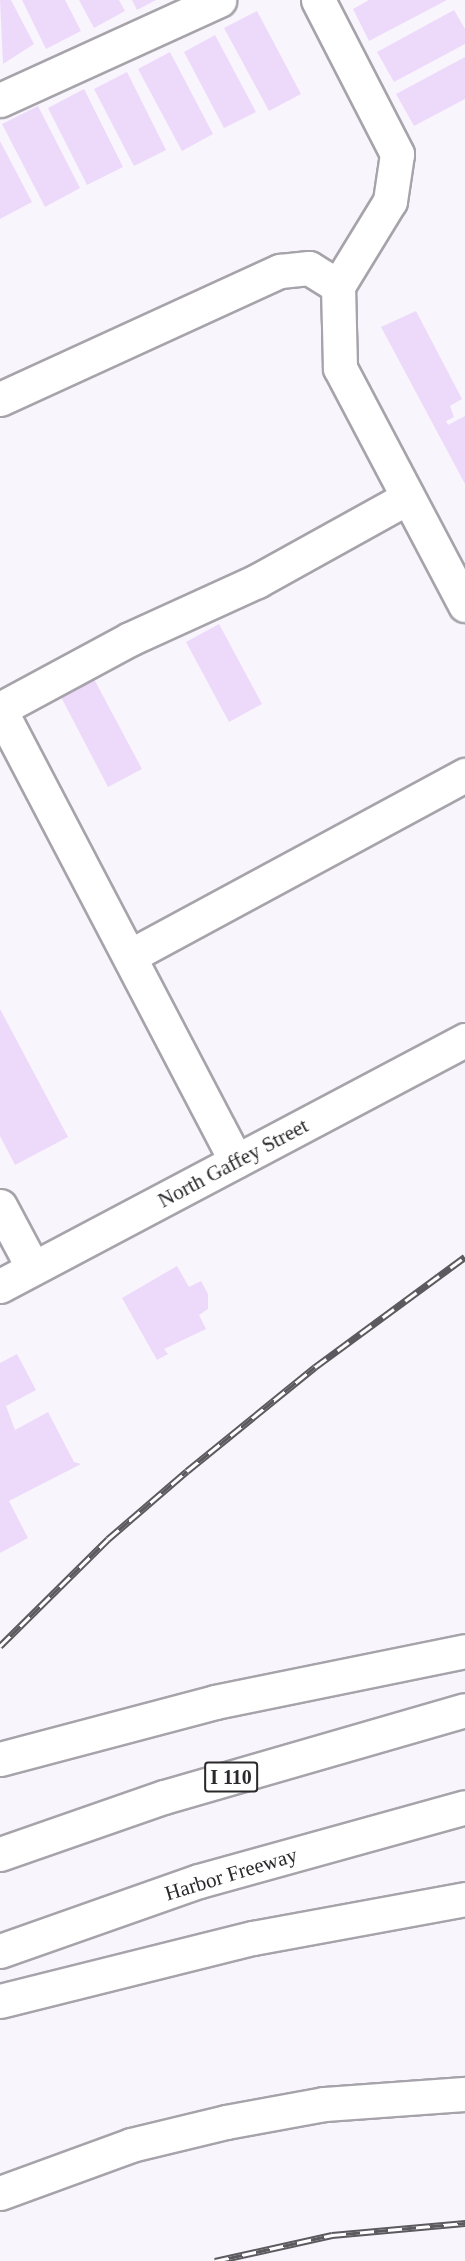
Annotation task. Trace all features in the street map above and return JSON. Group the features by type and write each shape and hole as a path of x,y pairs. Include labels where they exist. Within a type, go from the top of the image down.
{"main road":[{"path":"0,100 219,0"},
{"path":"318,0 397,154 390,201 338,286 340,368 406,498 465,605"},
{"path":"0,399 280,271 309,268 338,286"},
{"path":"236,1161 0,710 130,639 257,581 406,498"},
{"path":"130,956 465,775"},
{"name":"North Gaffey Street","path":"0,1286 465,1040"},
{"path":"0,1206 33,1269"},
{"path":"0,1759 100,1729 465,1651"},
{"name":"I 110","path":"0,1854 164,1797 465,1710"},
{"name":"Harbor Freeway","path":"11,1947 199,1881 465,1807"},
{"path":"0,2001 253,1938 465,1899"},
{"path":"0,2193 131,2145 226,2122 324,2104 465,2094"}],"building":[{"path":"0,0 11,0 34,44 3,64"},
{"path":"22,0 65,0 81,31 46,49"},
{"path":"79,0 119,0 125,11 94,28"},
{"path":"132,0 156,0 137,10"},
{"path":"369,0 447,0 369,41 353,9"},
{"path":"454,10 465,29 465,44 394,82 377,52"},
{"path":"257,11 301,94 269,111 224,28"},
{"path":"215,35 256,112 224,128 184,52"},
{"path":"170,52 213,134 182,151 138,69"},
{"path":"465,57 465,99 414,126 396,94"},
{"path":"127,72 166,150 134,166 94,89"},
{"path":"84,89 123,167 87,185 48,108"},
{"path":"38,106 80,188 45,207 2,124"},
{"path":"0,141 32,202 0,219"},
{"path":"416,311 462,399 450,406 454,417 446,421 448,425 465,416 465,484 381,327"},
{"path":"219,624 262,704 229,722 186,642"},
{"path":"94,679 142,769 108,787 61,697"},
{"path":"0,1009 68,1137 15,1165 0,1136"},
{"path":"177,1266 189,1287 201,1281 208,1294 208,1309 199,1315 206,1329 164,1349 168,1354 157,1360 122,1298"},
{"path":"17,1354 36,1390 6,1406 15,1430 48,1412 74,1462 81,1464 9,1501 28,1538 0,1553 0,1363"}],"railway":[{"path":"0,1646 108,1539 187,1471 315,1367 465,1257"},
{"path":"215,2261 332,2235 465,2223"}]}
